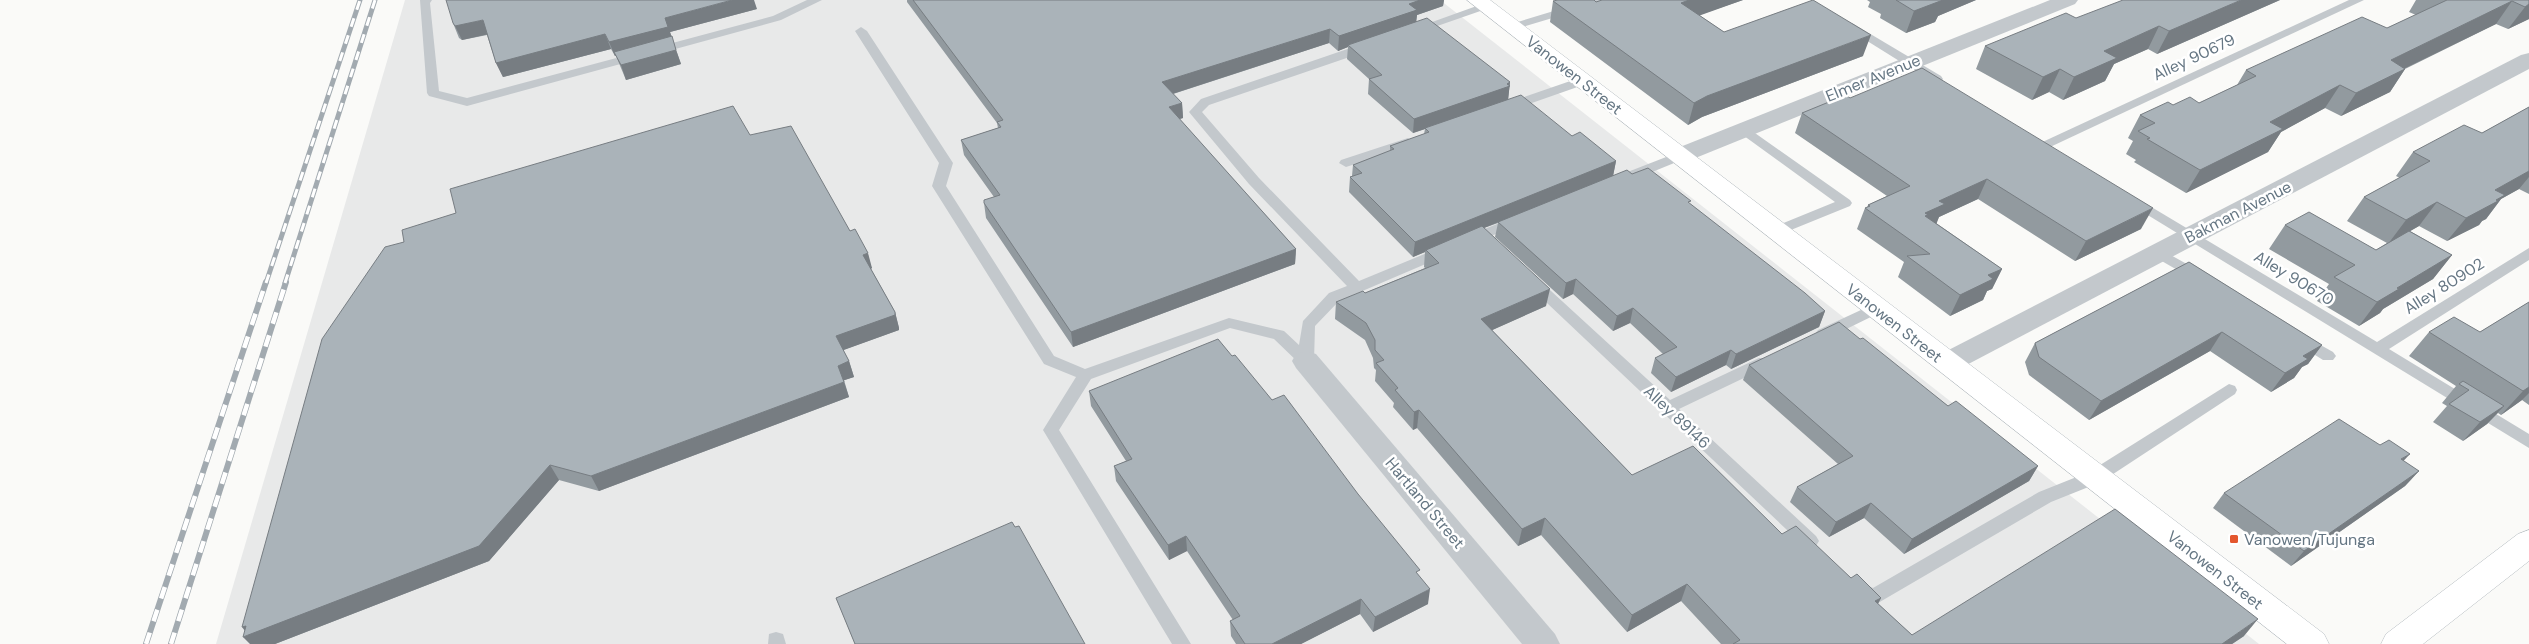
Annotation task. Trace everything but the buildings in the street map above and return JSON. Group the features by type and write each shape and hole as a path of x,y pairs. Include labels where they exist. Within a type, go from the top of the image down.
{"main road":[{"name":"Vanowen Street","path":"1481,3 2312,644"},
{"path":"2398,644 2529,543"}],"street":[{"name":"Elmer Avenue","path":"1679,156 2068,0"},
{"name":"Bakman Avenue","path":"1947,363 2529,60"},
{"name":"Hartland Street","path":"1306,361 1543,644"}],"lane":[{"path":"426,0 424,2 433,93 467,102 777,18 816,0"},
{"path":"1512,27 1602,0"},
{"name":"Alley 90679","path":"2059,155 2038,142 2358,0"},
{"path":"1400,35 1481,3"},
{"path":"1839,19 1952,88"},
{"path":"860,31 946,164 939,186 1049,360 1085,375"},
{"path":"1357,288 1254,181 1195,112 1204,102 1381,42"},
{"path":"1497,111 1582,81"},
{"path":"1745,130 1845,203 1776,231"},
{"path":"1346,163 1422,137"},
{"path":"1616,181 1679,156"},
{"name":"Alley 90670","path":"2118,190 2529,442"},
{"path":"1306,361 1308,325 1334,297 1526,217"},
{"path":"1482,235 1496,248"},
{"path":"2158,253 2213,285"},
{"name":"Alley 80902","path":"2378,349 2529,253"},
{"name":"Alley 89146","path":"1524,274 1822,552"},
{"path":"1806,342 1876,308"},
{"path":"1182,644 1051,430 1085,375 1229,323 1279,335 1306,361"},
{"path":"2287,330 2328,356"},
{"path":"1668,408 1780,354"},
{"path":"1850,578 1872,598 2045,497 2095,477 2229,390"}],"shaded area":[{"path":"405,0 1440,0 2259,644 216,644"}],"railway":[{"path":"266,283 360,0"},
{"path":"285,283 375,0"},
{"path":"146,644 266,282"},
{"path":"171,644 286,282"}],"place":[{"name":"Vanowen/Tujunga","path":"2234,539"}]}
